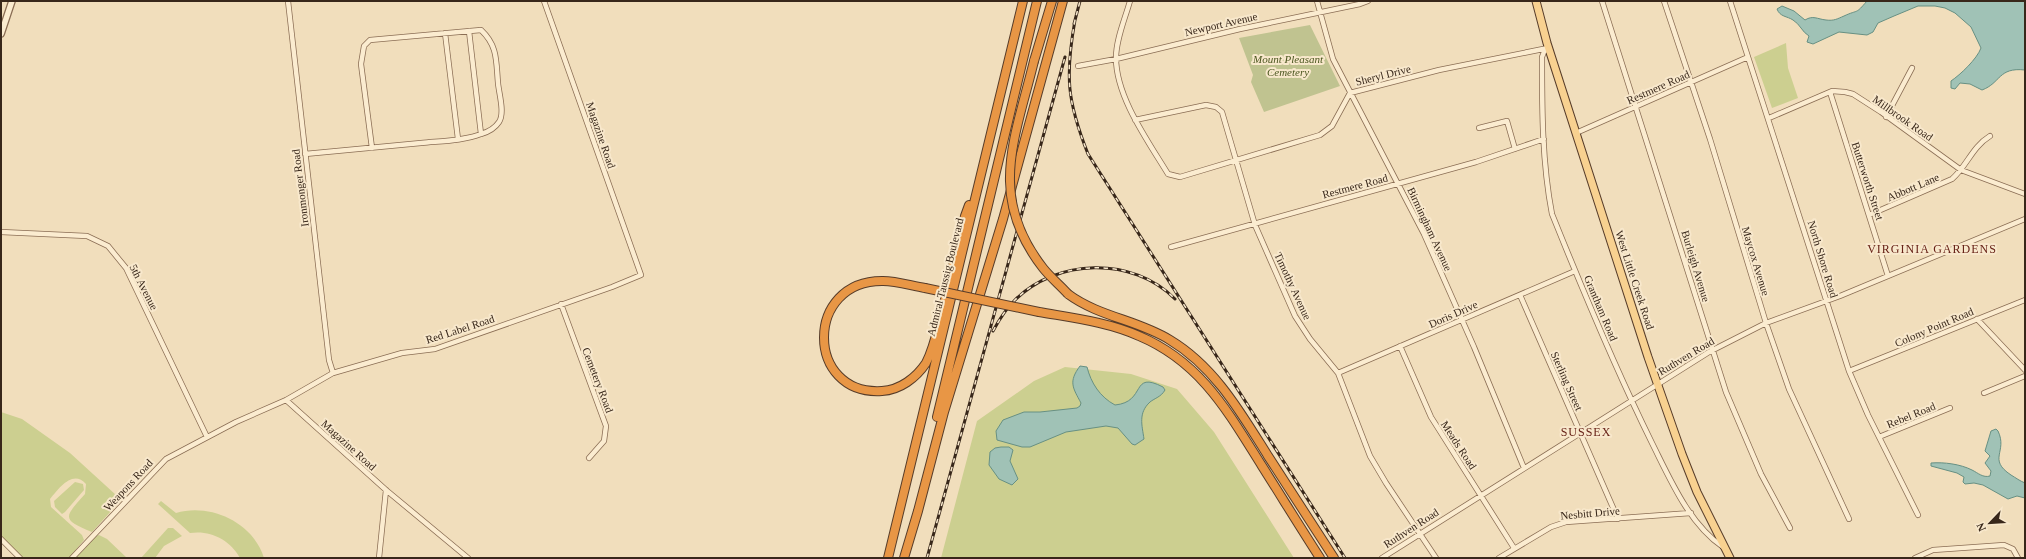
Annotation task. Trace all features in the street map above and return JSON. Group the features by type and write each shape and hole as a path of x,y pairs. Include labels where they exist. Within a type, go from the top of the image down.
{"highway":[{"name":"Admiral Taussig Boulevard","path":"888,558 1023,1"},
{"path":"903,558 1037,1"},
{"path":"1037,50 1047,1"},
{"path":"1052,1 1034,61 1011,152 1010,180 1012,198 1018,223 1026,242 1044,268 1068,294 1088,307 1128,321 1169,339 1194,357 1230,396 1334,558"},
{"path":"903,558 918,511 944,412 1001,227 1063,1"},
{"path":"980,179 965,216 935,339 925,364 908,382 895,389 886,391 866,391 857,388 840,377 829,362 825,353 823,334 827,314 838,299 854,287 872,282 892,281 925,288 1039,312 1107,325 1136,334 1166,350 1196,373 1221,402 1320,558"}],"main road":[{"name":"West Little Creek Road","path":"1536,1 1548,48 1657,384 1697,492 1730,558"}],"street":[{"path":"1,34 12,1"},
{"name":"Ironmonger Road","path":"288,1 329,360 333,373"},
{"name":"Magazine Road","path":"544,1 641,275"},
{"path":"1116,59 1117,47 1130,1"},
{"name":"Birmingham Avenue","path":"1317,1 1333,59 1398,183 1462,319 1524,468"},
{"name":"Newport Avenue","path":"1078,66 1116,59 1240,29 1360,4 1368,1"},
{"name":"Burleigh Avenue","path":"1602,1 1726,392 1746,442 1790,528"},
{"name":"Maycox Avenue","path":"1664,1 1691,82 1766,323 1789,389 1849,519"},
{"name":"North Shore Road","path":"1730,1 1769,118 1849,371 1858,395 1918,515"},
{"path":"305,154 372,148 458,139 481,134 492,129 499,121 501,111 494,52 490,39 480,30 370,40 364,46 361,64 372,148"},
{"path":"469,31 481,134"},
{"path":"445,33 458,139"},
{"name":"Sheryl Drive","path":"1116,59 1123,91 1135,120 1168,174 1180,177 1320,135 1332,126 1350,92 1439,70 1548,48"},
{"name":"Grantham Road","path":"1548,48 1542,57 1546,182 1552,214 1631,401 1667,472 1690,513 1712,539 1725,548"},
{"name":"Restmere Road","path":"1576,133 1748,57"},
{"path":"1886,116 1912,68"},
{"name":"Millbrook Road","path":"1769,118 1830,92 1839,90 1853,94 1961,170 2025,194"},
{"name":"Butterworth Street","path":"1830,92 1888,276"},
{"name":"Timothy Avenue","path":"1135,120 1176,110 1206,105 1216,107 1224,116 1255,225 1295,316 1310,339 1338,373 1370,456 1386,483 1436,558"},
{"path":"1479,128 1507,121 1515,149"},
{"name":"Abbott Lane","path":"1869,215 1946,183 1961,170 1974,148 1990,136"},
{"name":"Restmere Road","path":"1171,248 1476,162 1544,139"},
{"name":"Ruthven Road","path":"1382,558 1713,350 1766,323 1888,276 2025,219"},
{"name":"5th Avenue","path":"1,232 87,236 108,246 126,268 207,437"},
{"name":"Doris Drive","path":"1338,373 1575,271"},
{"name":"Red Label Road","path":"286,400 333,373 402,354 435,349 612,287 641,275"},
{"name":"Sterling Street","path":"1520,295 1618,519"},
{"name":"Colony Point Road","path":"1849,371 2025,300"},
{"name":"Cemetery Road","path":"561,304 606,426 604,441 589,458"},
{"path":"1977,319 2025,370"},
{"name":"Meads Road","path":"1400,346 1431,417 1514,548"},
{"path":"1984,393 2025,376"},
{"path":"207,437 286,400"},
{"name":"Magazine Road","path":"286,400 386,490 468,558"},
{"name":"Rebel Road","path":"1879,437 1950,408"},
{"name":"Weapons Road","path":"72,558 166,459 207,437"},
{"path":"379,558 386,490"},
{"name":"Nesbitt Drive","path":"1499,558 1551,527 1566,522 1690,513"},
{"path":"1,539 20,558"},
{"path":"1914,558 1933,550 2004,545 2013,549 2018,558"}],"green space":[{"name":"Mount Pleasant Cemetery","path":"1310,25 1340,86 1264,112 1251,82 1253,75 1239,38"},
{"path":"1786,43 1788,68 1798,98 1772,108 1754,57"},
{"path":"1065,367 1131,374 1177,389 1214,432 1294,558 941,558 977,421 1034,381"},
{"path":"1,412 22,419 70,453 116,495 123,498 92,532 75,524 69,517 73,508 85,494 86,484 76,478 71,479 62,485 50,499 51,507 82,535 84,540 69,558 23,558 1,537"},
{"path":"75,482 83,484 84,490 62,514 55,507 54,501"},
{"path":"161,501 176,513 203,511 216,513 229,518 250,534 258,545 264,558 240,558 231,546 219,538 205,533 190,533 158,504"},
{"path":"168,528 173,528 182,536 164,546 155,558 141,558"},
{"path":"99,535 107,539 127,558 75,558 95,536"}],"water":[{"path":"1867,1 2025,1 2025,70 2016,70 2005,73 1993,84 1982,90 1970,84 1960,83 1955,89 1951,88 1951,81 1968,66 1976,57 1981,48 1971,27 1955,13 1945,8 1935,6 1918,6 1878,23 1873,32 1867,35 1839,32 1813,44 1807,42 1809,36 1795,22 1782,15 1777,9 1782,6 1794,11 1805,20 1813,18 1831,20 1857,11"},
{"path":"1080,366 1087,367 1091,379 1097,389 1105,398 1115,405 1125,403 1131,399 1142,384 1146,382 1163,387 1165,390 1160,396 1146,406 1142,415 1144,439 1135,445 1132,444 1118,428 1106,426 1066,432 1030,447 1022,447 997,440 996,431 1003,420 1024,412 1040,412 1077,408 1080,406 1081,403 1074,389 1073,381 1074,376"},
{"path":"1996,429 1998,431 2001,444 1999,455 2000,464 2011,475 2025,483 2025,498 2017,496 2008,499 1983,485 1974,483 1965,484 1963,482 1964,477 1957,473 1931,466 1931,463 1952,464 1962,466 1983,476 1990,476 1991,471 1985,463 1990,456 1985,451 1991,431"},
{"path":"1009,447 1013,450 1010,461 1018,479 1012,485 999,479 989,465 990,452 995,448"}],"railway":[{"path":"1074,24 1080,1"},
{"path":"1075,20 1070,57 1070,88 1076,119 1088,154 1345,558"},
{"path":"927,558 1065,57"},
{"path":"993,331 1011,304 1031,287 1051,276 1072,270 1094,268 1117,269 1138,275 1158,285 1175,299"}],"district":[{"name":"VIRGINIA GARDENS","path":"1932,249"},
{"name":"SUSSEX","path":"1586,432"}]}
